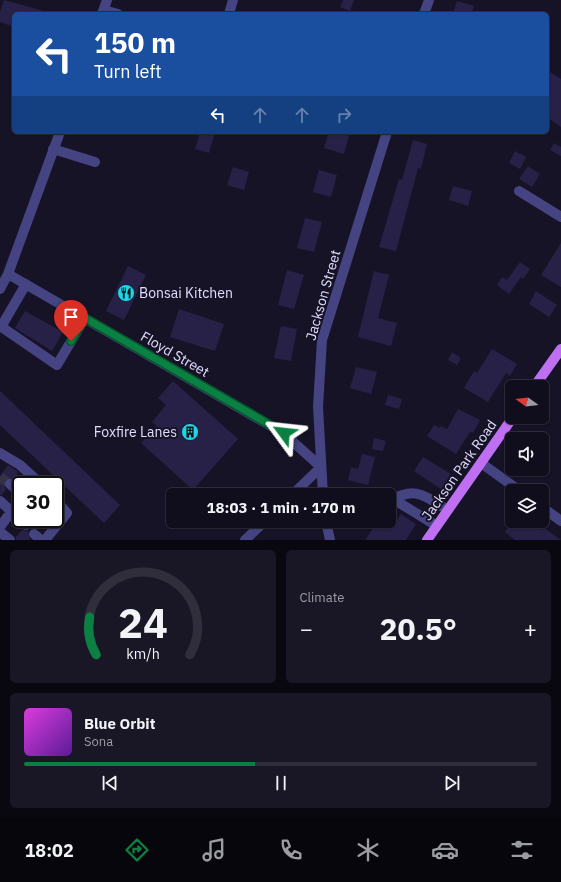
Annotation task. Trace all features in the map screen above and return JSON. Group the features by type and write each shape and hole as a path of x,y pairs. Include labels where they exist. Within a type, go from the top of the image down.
{"main road":[{"path":"539,380 561,349"},
{"name":"Jackson Park Road","path":"427,540 508,424"}],"street":[{"path":"230,12 233,0"},
{"path":"425,12 429,0"},
{"path":"104,8 113,12"},
{"path":"0,289 8,274 59,134"},
{"name":"Jackson Street","path":"322,488 318,407 322,340 386,134"},
{"path":"54,149 95,162"},
{"path":"519,191 561,217"},
{"name":"Floyd Street","path":"8,274 284,433 321,467"},
{"path":"26,284 1,327 57,365 85,318"},
{"path":"0,453 20,464 30,476"},
{"path":"481,463 510,484"},
{"path":"299,488 321,467"},
{"path":"396,498 407,492 420,494 448,510"},
{"path":"0,501 11,511 0,527"},
{"path":"396,503 437,526"},
{"path":"549,512 561,521"},
{"path":"45,540 51,528"},
{"path":"245,540 258,528"},
{"path":"327,528 330,540"},
{"path":"0,532 10,540"}],"building":[{"path":"4,0 47,12 12,12 12,26 0,22 0,12"},
{"path":"343,0 354,0 350,11 340,7"},
{"path":"457,1 474,6 472,12 454,12"},
{"path":"550,72 561,79 561,127 549,118"},
{"path":"199,134 214,134 209,153 195,149"},
{"path":"328,134 349,134 344,154 324,148"},
{"path":"413,140 427,144 421,169 418,168 396,251 379,247 399,179 402,180"},
{"path":"554,143 561,147 561,156 550,150"},
{"path":"515,151 526,157 520,169 509,163"},
{"path":"528,166 540,174 532,187 519,179"},
{"path":"233,167 249,172 244,190 227,185"},
{"path":"319,170 337,175 331,197 313,192"},
{"path":"453,186 472,191 468,206 449,200"},
{"path":"305,218 322,222 314,252 297,248"},
{"path":"561,243 561,287 541,275"},
{"path":"520,262 530,269 523,279 521,277 509,294 497,285 502,277 507,280"},
{"name":"Bonsai Kitchen","path":"128,266 146,275 124,320 106,311"},
{"path":"287,270 304,275 294,309 278,305"},
{"path":"374,271 389,275 378,318 397,323 391,346 358,337"},
{"path":"536,291 557,305 549,317 529,304"},
{"path":"179,309 224,324 215,351 170,337"},
{"path":"25,311 63,332 52,351 15,328"},
{"path":"281,326 297,329 291,361 274,358"},
{"path":"492,349 517,364 510,376 506,373 488,402 464,388 474,371 477,373"},
{"path":"452,352 461,358 457,365 448,360"},
{"path":"356,367 377,372 371,394 350,388"},
{"name":"Foxfire Lanes","path":"173,381 238,439 195,488 191,488 141,443 157,426 152,422 166,405 158,398"},
{"path":"0,391 120,505 104,523 64,485 64,476 54,476 0,425"},
{"path":"388,395 402,399 399,409 385,405"},
{"path":"458,409 480,420 473,433 470,432 456,454 427,436 434,425 447,429"},
{"path":"374,438 386,441 383,451 372,449"},
{"path":"362,454 375,457 368,485 348,480 351,467 358,469"},
{"path":"423,457 451,474 441,489 414,471"},
{"path":"8,465 18,472 16,476 12,476 12,479 8,478 5,480 4,486 6,489 2,495 0,495 0,476"},
{"path":"401,514 416,524 406,540 365,540 373,528 396,528 396,522"},
{"path":"508,528 540,528 543,530 544,528 561,540 515,540 505,532"},
{"path":"22,530 28,531 30,540 16,540 16,537"}],"tunnel":[{"path":"0,477 10,484"}],"place":[{"name":"Bonsai Kitchen","path":"126,293"},
{"name":"Foxfire Lanes","path":"190,432"}],"route":[{"path":"71,341 85,318 284,433"}]}
